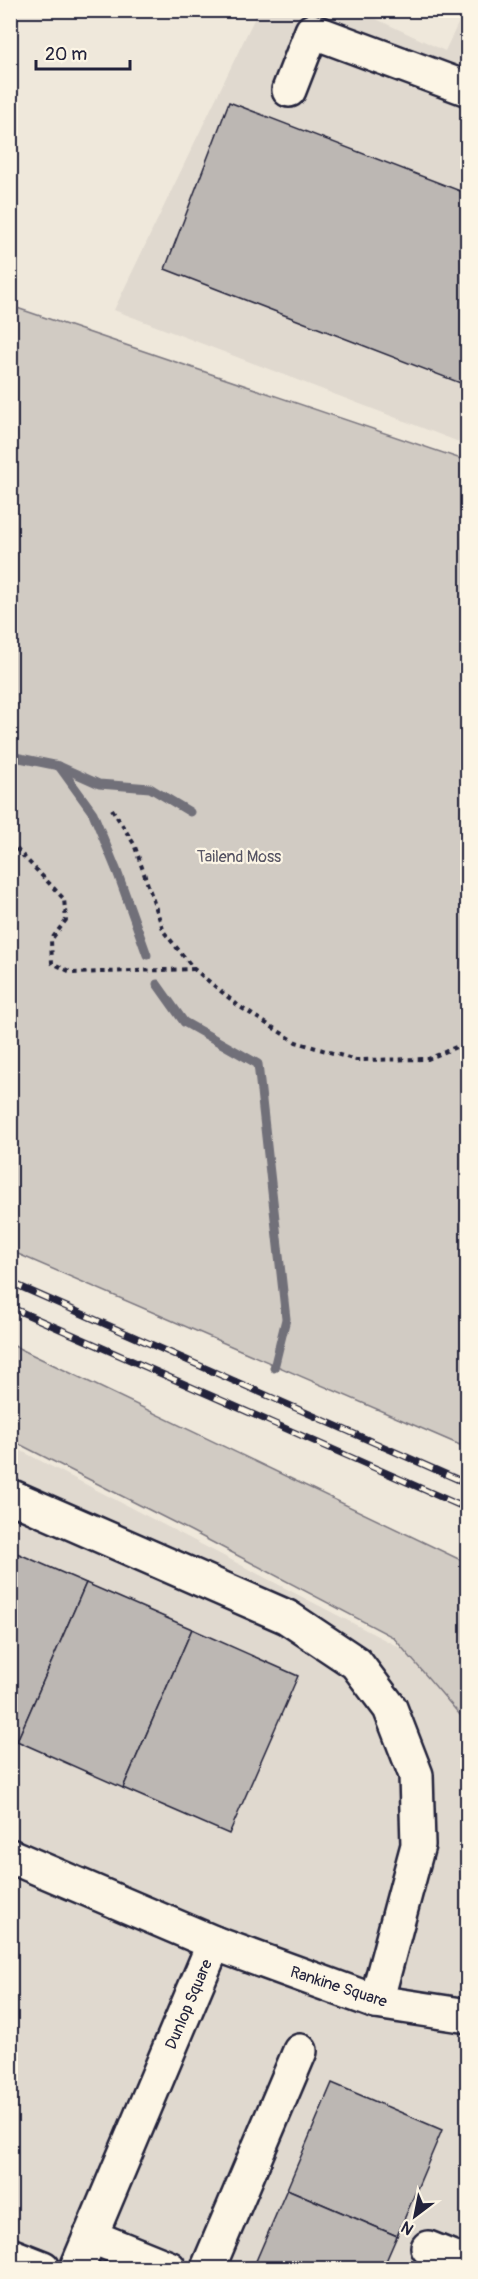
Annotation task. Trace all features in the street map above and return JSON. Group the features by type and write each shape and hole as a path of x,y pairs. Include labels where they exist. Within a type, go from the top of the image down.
{"street":[{"path":"289,90 312,31 468,89"},
{"path":"10,1496 287,1617 356,1663 390,1708 416,1775 418,1845 376,2002"},
{"name":"Dunlop Square","path":"10,1856 214,1943 77,2268"},
{"name":"Rankine Square","path":"214,1943 376,2002 468,2016"},
{"path":"208,2268 300,2051"},
{"path":"90,2236 169,2268"},
{"path":"428,2248 468,2264"},
{"path":"10,2255 43,2268"}],"path":[{"path":"112,809 134,844 164,932 194,969 240,1007 296,1042 356,1060 428,1059 468,1042"},
{"path":"10,842 64,898 66,920 51,940 52,963 73,973 194,969"}],"shaded area":[{"path":"258,11 359,11 445,51 464,11 467,11 467,445 114,310"},
{"path":"10,1445 466,1682 467,2268 11,2268"}],"green space":[{"name":"Tailend Moss","path":"11,306 467,461 467,1448 11,1251"},
{"path":"10,1344 467,1563 467,1723 393,1637 11,1440"}],"building":[{"path":"229,102 468,194 468,386 165,269"},
{"path":"10,1550 86,1583 17,1741 10,1738"},
{"path":"86,1583 192,1629 123,1788 17,1741"},
{"path":"192,1629 298,1676 229,1834 123,1788"},
{"path":"332,2083 442,2130 397,2236 287,2189"},
{"path":"287,2189 397,2236 383,2268 253,2268"}],"waterway":[{"path":"10,756 59,766 99,784 150,788 190,812"},
{"path":"59,766 93,813 147,955"},
{"path":"157,984 184,1022 258,1064 286,1319 274,1368"}],"railway":[{"path":"10,1282 468,1484"},
{"path":"10,1307 468,1509"}]}
